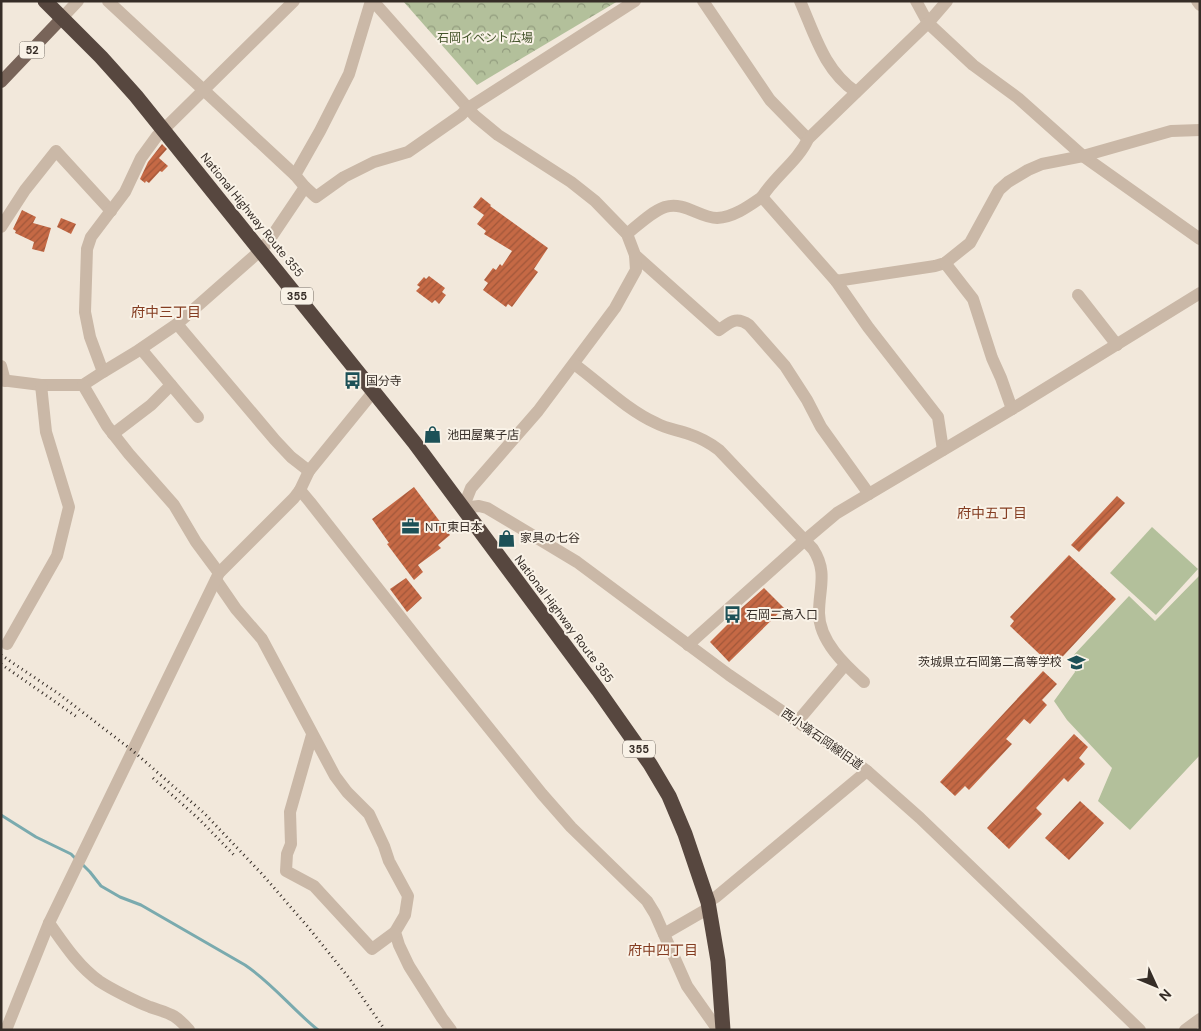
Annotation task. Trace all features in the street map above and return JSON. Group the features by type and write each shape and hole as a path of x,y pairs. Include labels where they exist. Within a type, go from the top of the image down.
{"highway":[{"name":"National Highway Route 355","path":"45,1 102,57 164,129 374,391 438,472 650,764 669,796 685,834 708,905 718,961 723,1030"}],"main road":[{"name":"52","path":"1,82 62,18"}],"street":[{"path":"62,18 78,1"},
{"path":"108,1 294,175 316,198 344,177 374,162 408,152 461,115 468,108 635,1"},
{"path":"102,372 90,337 85,312 87,249 91,237 125,192 141,158 156,136 294,1"},
{"path":"294,175 320,132 349,74 372,1"},
{"path":"372,1 475,116 498,135 571,182 595,201 627,234 635,255 636,270 615,308 538,411 471,488 463,508"},
{"path":"703,1 770,100 808,138"},
{"path":"800,1 827,62 834,73 856,92"},
{"path":"916,1 928,23 972,65 1018,98 1083,156 1200,239"},
{"path":"627,234 647,217 665,207 678,206 716,218 744,210 762,197 772,182 801,151 808,138 928,23 947,1"},
{"path":"1197,1 1200,5"},
{"path":"836,281 945,263 970,244 999,190 1008,182 1042,164 1083,156 1171,132 1200,130"},
{"path":"1,227 25,190 56,151 111,211"},
{"path":"1,366 3,381 41,385 83,385 141,349 176,324 261,250 305,187"},
{"path":"762,197 836,281 868,327 938,417 943,450"},
{"path":"635,255 719,330 735,320 742,320 749,325 785,366 807,400 821,427 869,494"},
{"path":"945,263 973,299 992,358 1012,409"},
{"path":"688,645 805,540 838,513 1200,293"},
{"path":"1078,295 1116,344"},
{"path":"176,324 275,440 291,457 309,470"},
{"path":"141,349 198,417"},
{"path":"574,364 640,415 674,430 706,440 720,450 805,540 821,565 823,576 819,613 821,626 829,642 845,665 864,682"},
{"path":"7,644 57,556 69,508 46,432 41,385"},
{"path":"83,385 113,434 174,505 236,609 262,639 312,735 343,787 369,814 389,861 408,896 405,915 395,932 372,949 314,886 286,871 287,854 290,844 290,812 312,735"},
{"path":"113,434 151,405 170,385"},
{"path":"6,1030 49,923 218,577 300,490 309,470 374,391"},
{"path":"300,490 542,794 571,827 647,901 687,986 718,1030"},
{"name":"西小塙石岡線旧道","path":"463,508 479,506 487,508 577,562 729,675 846,755 920,818 1140,1030"},
{"path":"797,722 845,665"},
{"path":"664,934 708,905 867,772"},
{"path":"49,923 84,969 100,982 149,1007 172,1013 189,1030"},
{"path":"395,932 409,966 451,1030"},
{"path":"1185,1030 1200,1019"}],"green space":[{"name":"石岡イベント広場","path":"403,1 618,1 477,85"},
{"path":"1152,527 1198,569 1156,615 1110,573"},
{"path":"1199,576 1200,755 1130,830 1098,801 1112,768 1067,720 1054,701 1075,672 1071,658 1129,596 1155,621"}],"building":[{"path":"162,144 167,149 159,158 168,166 162,172 160,171 149,183 146,181 145,183 140,179 148,162"},
{"path":"481,197 490,206 548,248 534,269 538,272 512,307 508,304 506,307 483,290 488,283 484,280 493,268 496,270 500,264 502,266 512,251 484,234 486,231 477,224 484,215 473,207"},
{"path":"22,210 36,217 33,223 51,228 44,252 32,249 34,242 15,233 16,231 13,229"},
{"path":"61,218 76,224 71,234 57,227"},
{"path":"429,276 445,288 442,292 446,295 439,304 435,300 432,303 416,291 420,287 417,285 424,277 426,279"},
{"name":"NTT東日本","path":"414,487 450,535 438,545 441,548 418,565 423,572 414,580 387,544 389,543 372,519"},
{"path":"1117,496 1125,503 1079,552 1071,545"},
{"path":"1069,555 1116,599 1053,667 1010,626 1014,621 1010,617"},
{"path":"406,578 422,598 407,612 390,589"},
{"path":"764,588 784,608 729,662 710,642 737,615 736,613"},
{"path":"1043,671 1057,684 1042,700 1047,705 1030,724 1024,719 1006,739 1012,744 969,790 965,786 955,796 940,782"},
{"path":"1074,734 1088,747 1079,758 1085,764 1068,782 1064,778 1036,808 1042,814 1009,849 987,828"},
{"path":"1080,801 1104,823 1069,860 1045,838"}],"waterway":[{"path":"1,815 36,837 71,854 77,860"},
{"path":"82,864 101,886 120,897 141,905 255,972 318,1030"}],"railway":[{"path":"1,655 59,694 133,751 204,813 262,874 308,927 349,978 385,1030"},
{"path":"1,664 77,717"},
{"path":"153,778 199,819 235,856"}],"place":[{"name":"国分寺","path":"352,381"},
{"name":"池田屋菓子店","path":"433,435"},
{"name":"NTT東日本","path":"411,527"},
{"name":"家具の七谷","path":"506,538"},
{"name":"石岡二高入口","path":"732,615"},
{"name":"茨城県立石岡第二高等学校","path":"1076,662"}],"district":[{"name":"府中三丁目","path":"166,312"},
{"name":"府中五丁目","path":"992,513"},
{"name":"府中四丁目","path":"663,950"}]}
